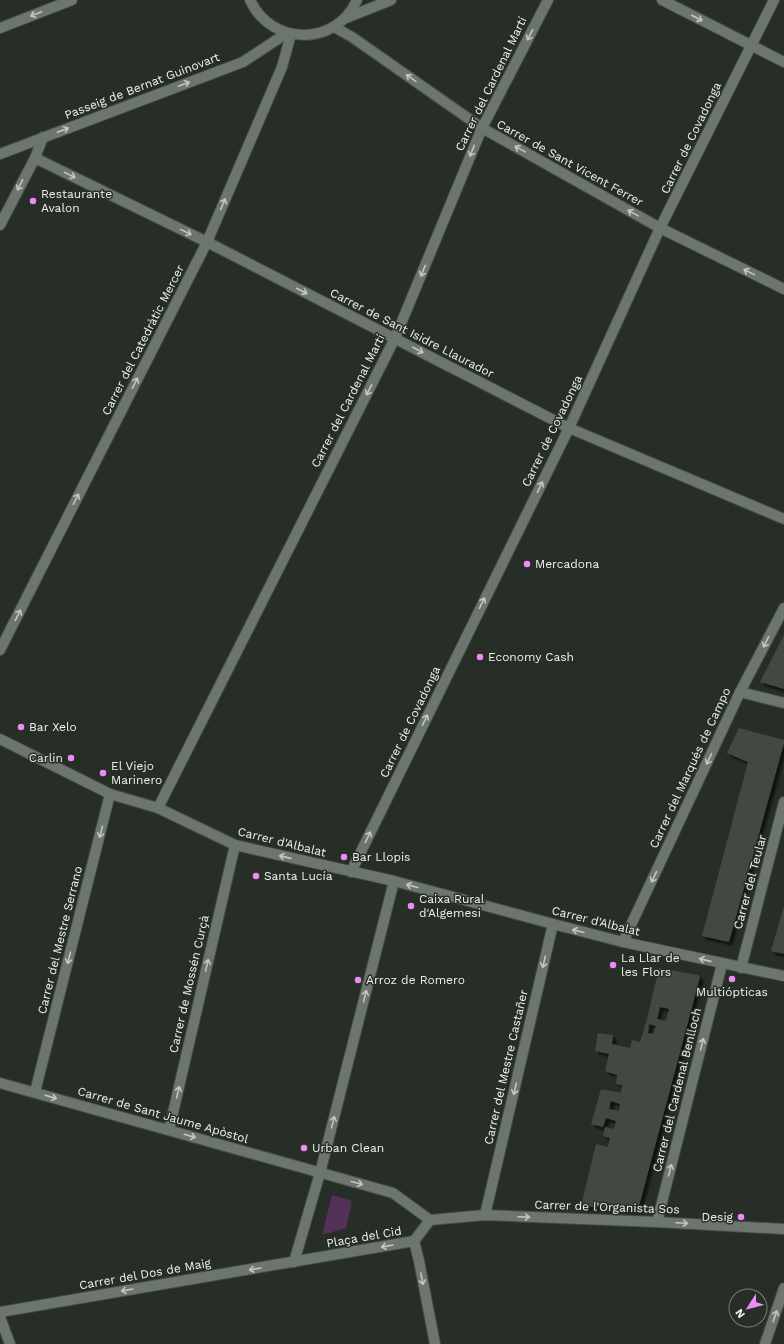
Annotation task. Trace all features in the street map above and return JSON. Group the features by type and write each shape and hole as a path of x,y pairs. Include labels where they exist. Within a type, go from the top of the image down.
{"street":[{"path":"0,28 72,0"},
{"path":"250,0 253,7 262,18 274,27 289,33 306,35 321,33 334,27 346,18 391,0"},
{"path":"346,18 358,0"},
{"name":"Carrer del Cardenal Martí","path":"158,808 395,338 482,128 548,0"},
{"path":"662,0 784,62"},
{"name":"Carrer de Covadonga","path":"351,872 568,428 660,228 774,0"},
{"name":"Carrer de Sant Vicent Ferrer","path":"334,27 352,37 482,128 660,228 784,289"},
{"name":"Passeig de Bernat Guinovart","path":"0,154 244,62 289,33"},
{"name":"Carrer del Catedràtic Mercer","path":"0,650 207,242 282,67 289,33"},
{"path":"0,225 35,158 43,137"},
{"name":"Carrer de Sant Isidre Llaurador","path":"35,158 207,242 568,428 784,519"},
{"name":"Carrer del Marqués de Campo","path":"623,942 740,692 784,608"},
{"path":"740,692 784,702"},
{"name":"Carrer d'Albalat","path":"0,739 110,794 158,808 236,845 394,881 623,942 784,976"},
{"name":"Carrer del Mestre Serrano","path":"36,1092 110,794"},
{"name":"Carrer del Teular","path":"741,968 784,802"},
{"name":"Carrer de Mossén Curçà","path":"169,1130 236,845"},
{"path":"294,1262 320,1173 394,881"},
{"name":"Carrer del Mestre Castañer","path":"485,1215 553,924"},
{"name":"Carrer del Cardenal Benlloch","path":"657,1222 722,964"},
{"name":"Carrer de Sant Jaume Apòstol","path":"0,1083 320,1173"},
{"path":"320,1173 393,1193 430,1220"},
{"name":"Carrer de l'Organista Sos","path":"430,1220 485,1215 784,1229"},
{"name":"Plaça del Cid","path":"294,1262 414,1241 430,1220"},
{"path":"414,1241 435,1344"},
{"name":"Carrer del Dos de Maig","path":"0,1312 294,1262"},
{"path":"765,1344 784,1288"},
{"path":"0,1317 10,1344"}],"shaded area":[{"path":"332,1195 352,1201 346,1228 322,1235"}],"building":[{"path":"784,635 784,689 760,682"},
{"path":"739,728 784,740 784,743 729,942 702,936 748,762 727,753"},
{"path":"784,906 784,954 771,951"},
{"path":"659,968 698,975 700,977 638,1210 581,1206 596,1144 608,1147 610,1138 603,1136 605,1127 614,1129 616,1121 606,1118 603,1127 591,1124 601,1089 621,1093 622,1085 616,1084 617,1075 605,1071 609,1054 595,1051 598,1033 613,1035 612,1044 630,1048 632,1040 640,1042","holes":["660,1007 669,1009 666,1021 657,1019","649,1024 656,1026 653,1034 648,1033","611,1101 620,1104 619,1111 609,1109"]}],"place":[{"name":"Restaurante Avalon","path":"33,201"},
{"name":"Mercadona","path":"527,564"},
{"name":"Economy Cash","path":"480,657"},
{"name":"Bar Xelo","path":"21,727"},
{"name":"Carlin","path":"71,758"},
{"name":"El Viejo Marinero","path":"103,773"},
{"name":"Bar Llopis","path":"344,857"},
{"name":"Santa Lucía","path":"256,876"},
{"name":"Caixa Rural d'Algemesi","path":"411,906"},
{"name":"La Llar de les Flors","path":"613,965"},
{"name":"Multiópticas","path":"732,979"},
{"name":"Arroz de Romero","path":"358,980"},
{"name":"Urban Clean","path":"304,1148"},
{"name":"Desig","path":"741,1217"}]}
